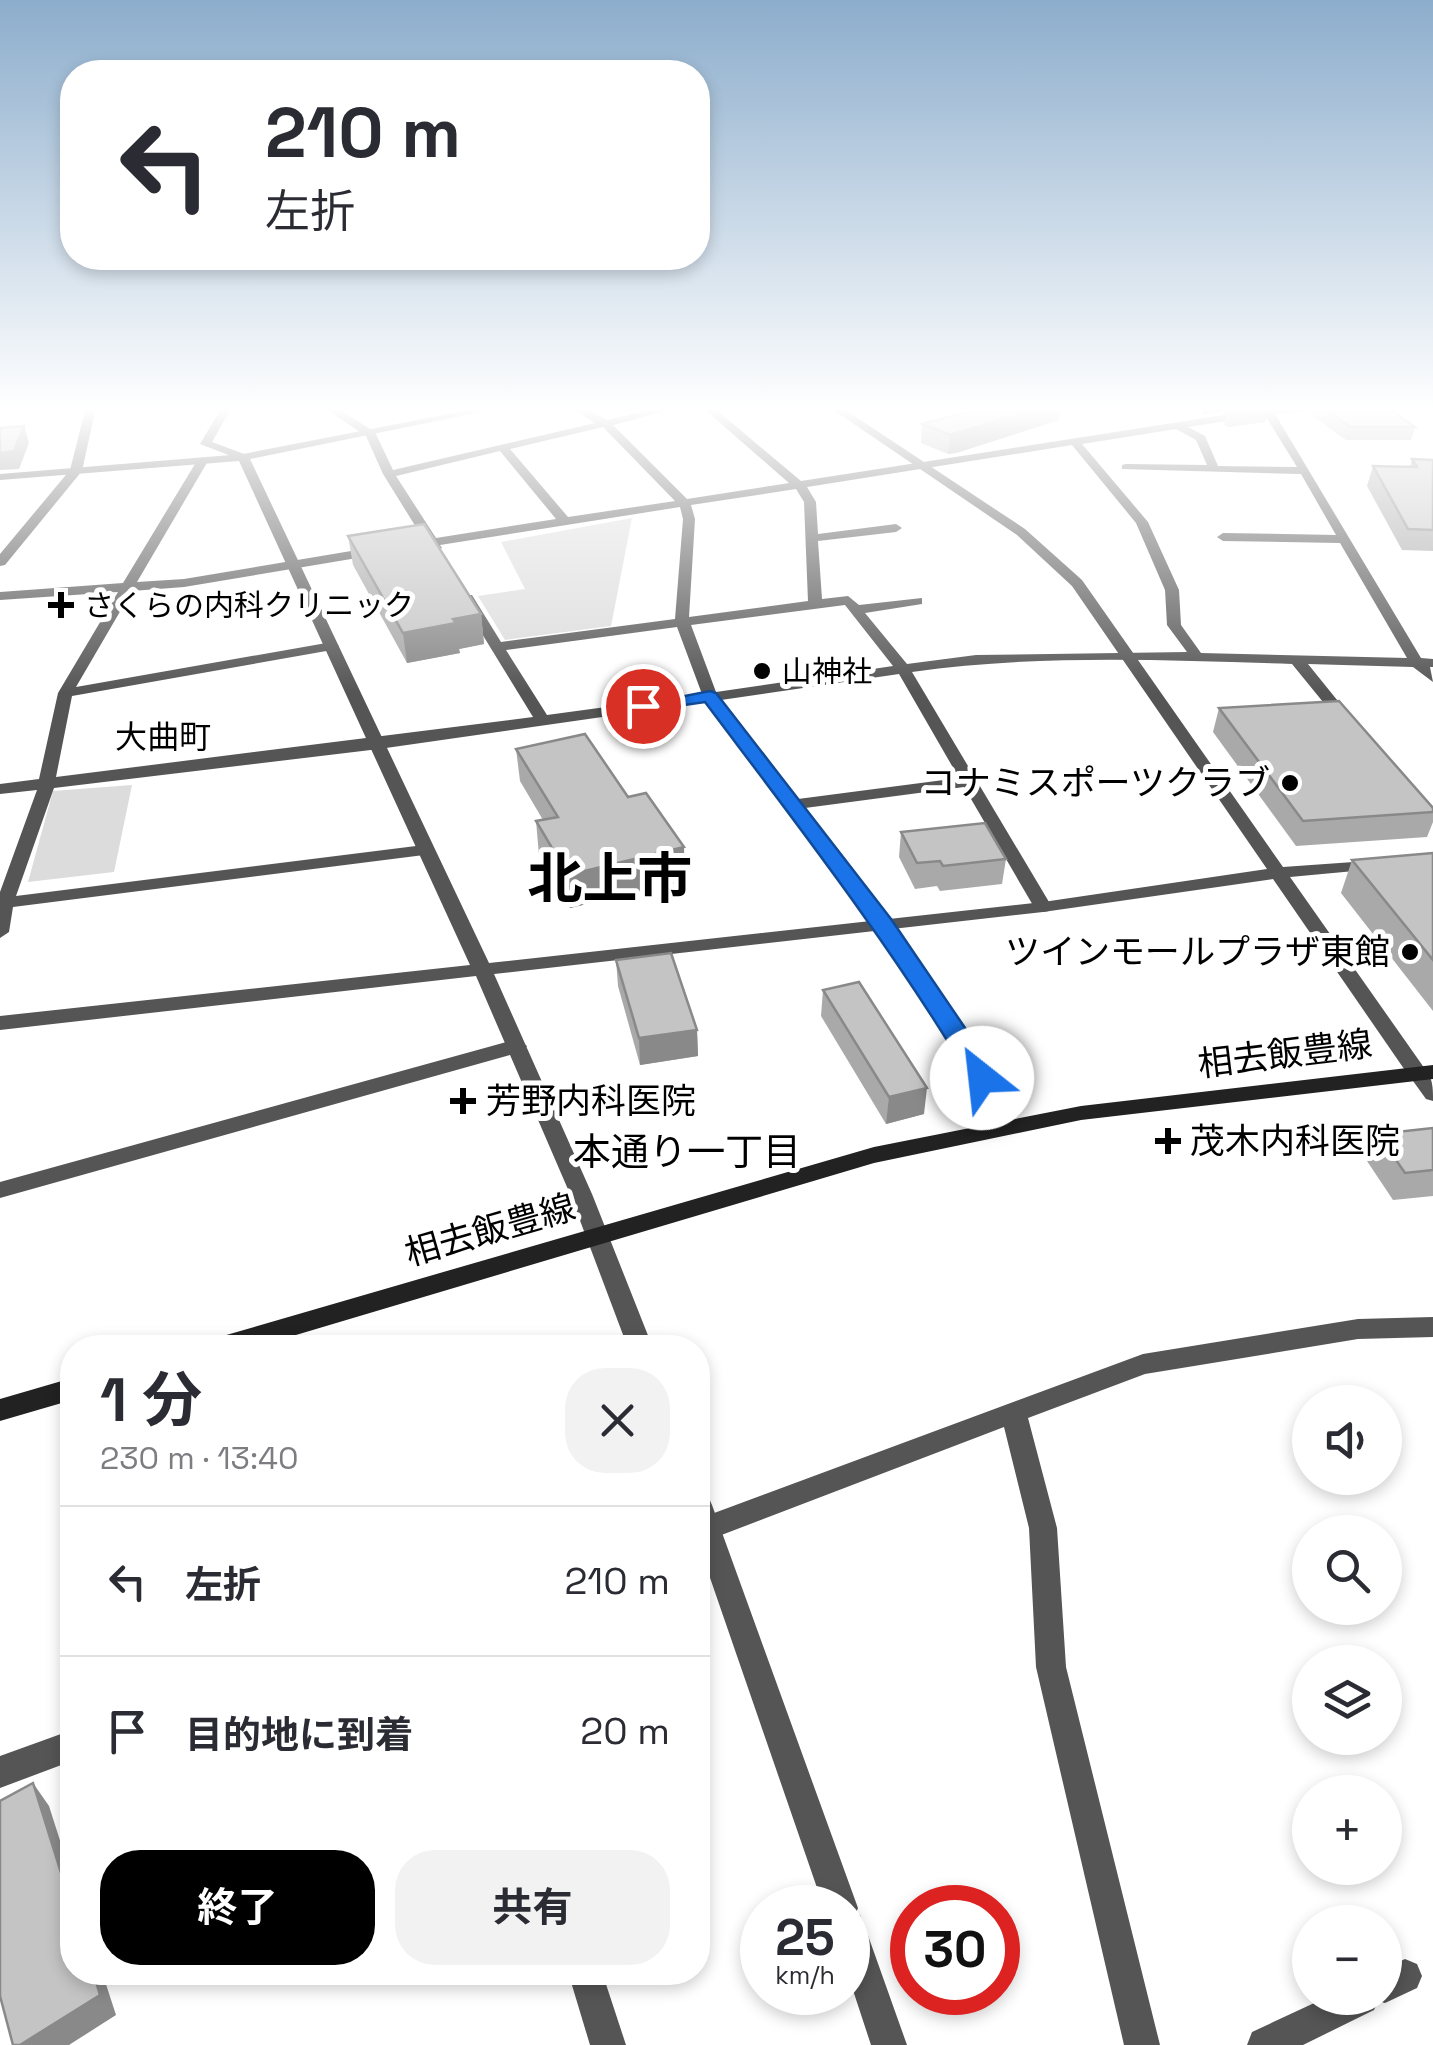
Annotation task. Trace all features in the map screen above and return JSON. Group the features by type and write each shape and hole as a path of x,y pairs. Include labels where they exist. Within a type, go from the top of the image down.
{"main road":[{"name":"相去飯豊線","path":"260,1335 874,1155 1081,1113 1426,1073"},
{"path":"0,1410 60,1393"}],"street":[{"path":"0,562 50,502"},
{"path":"0,932 46,786 65,693 179,502"},
{"path":"262,502 288,565 379,744 478,968 518,1046 600,1234 635,1335"},
{"path":"407,502 441,557"},
{"path":"549,502 565,522"},
{"path":"0,596 131,587 695,502"},
{"path":"810,502 815,602"},
{"path":"975,502 1021,532 1078,583 1276,874 1426,1073 1433,1094"},
{"path":"1126,502 1142,522 1172,590 1174,625 1198,658"},
{"path":"1322,502 1433,678"},
{"path":"685,504 688,519 682,621 710,696 884,924 970,1052 1005,1128"},
{"path":"812,538 896,528"},
{"path":"1223,537 1344,540"},
{"path":"460,587 542,720"},
{"path":"497,646 848,600 903,669 1043,906"},
{"path":"856,610 917,601"},
{"path":"65,693 332,646"},
{"path":"0,789 379,744 976,659 1130,655 1425,663"},
{"path":"1297,660 1359,736"},
{"path":"793,805 970,782"},
{"path":"6,903 424,850"},
{"path":"0,1023 1394,863"},
{"path":"0,1190 518,1046"},
{"path":"710,1519 1014,1414 1144,1364 1358,1330 1433,1327"},
{"path":"1014,1414 1043,1528 1051,1667 1142,2045"},
{"path":"710,1550 832,1885"},
{"path":"0,1772 60,1750"},
{"path":"588,1985 608,2045"},
{"path":"870,1990 889,2045"},
{"path":"1265,2045 1327,2015"}],"shaded area":[{"path":"632,518 611,626 505,640 478,596 525,589 501,542"},
{"path":"132,785 114,872 28,882 53,791"}],"building":[{"path":"1393,502 1433,502 1433,530 1408,529"},
{"path":"424,524 481,614 403,633 348,536"},
{"path":"1339,701 1433,812 1303,821 1219,708"},
{"path":"585,734 628,797 646,793 684,847 568,875 536,821 558,817 516,749"},
{"path":"985,823 1006,859 943,866 940,861 917,863 901,832"},
{"path":"1433,853 1433,960 1352,860"},
{"path":"671,953 697,1030 639,1038 616,960"},
{"path":"859,982 927,1088 889,1097 823,990"},
{"path":"1433,1128 1433,1170 1405,1173 1378,1134"},
{"path":"33,1783 60,1870 60,1985 97,1985 100,1995 20,2045 13,2045 0,1996 0,1801"}],"place":[{"name":"さくらの内科クリニック","path":"61,605"},
{"name":"山神社","path":"762,671"},
{"name":"コナミスポーツクラブ","path":"1290,783"},
{"name":"ツインモールプラザ東館","path":"1410,952"},
{"name":"芳野内科医院","path":"463,1101"},
{"name":"茂木内科医院","path":"1168,1141"}],"district":[{"name":"大曲町","path":"163,737"},
{"name":"北上市","path":"610,879"},
{"name":"本通り一丁目","path":"687,1152"}],"route":[{"path":"643,706 710,696 884,924 970,1052 982,1078"}]}
